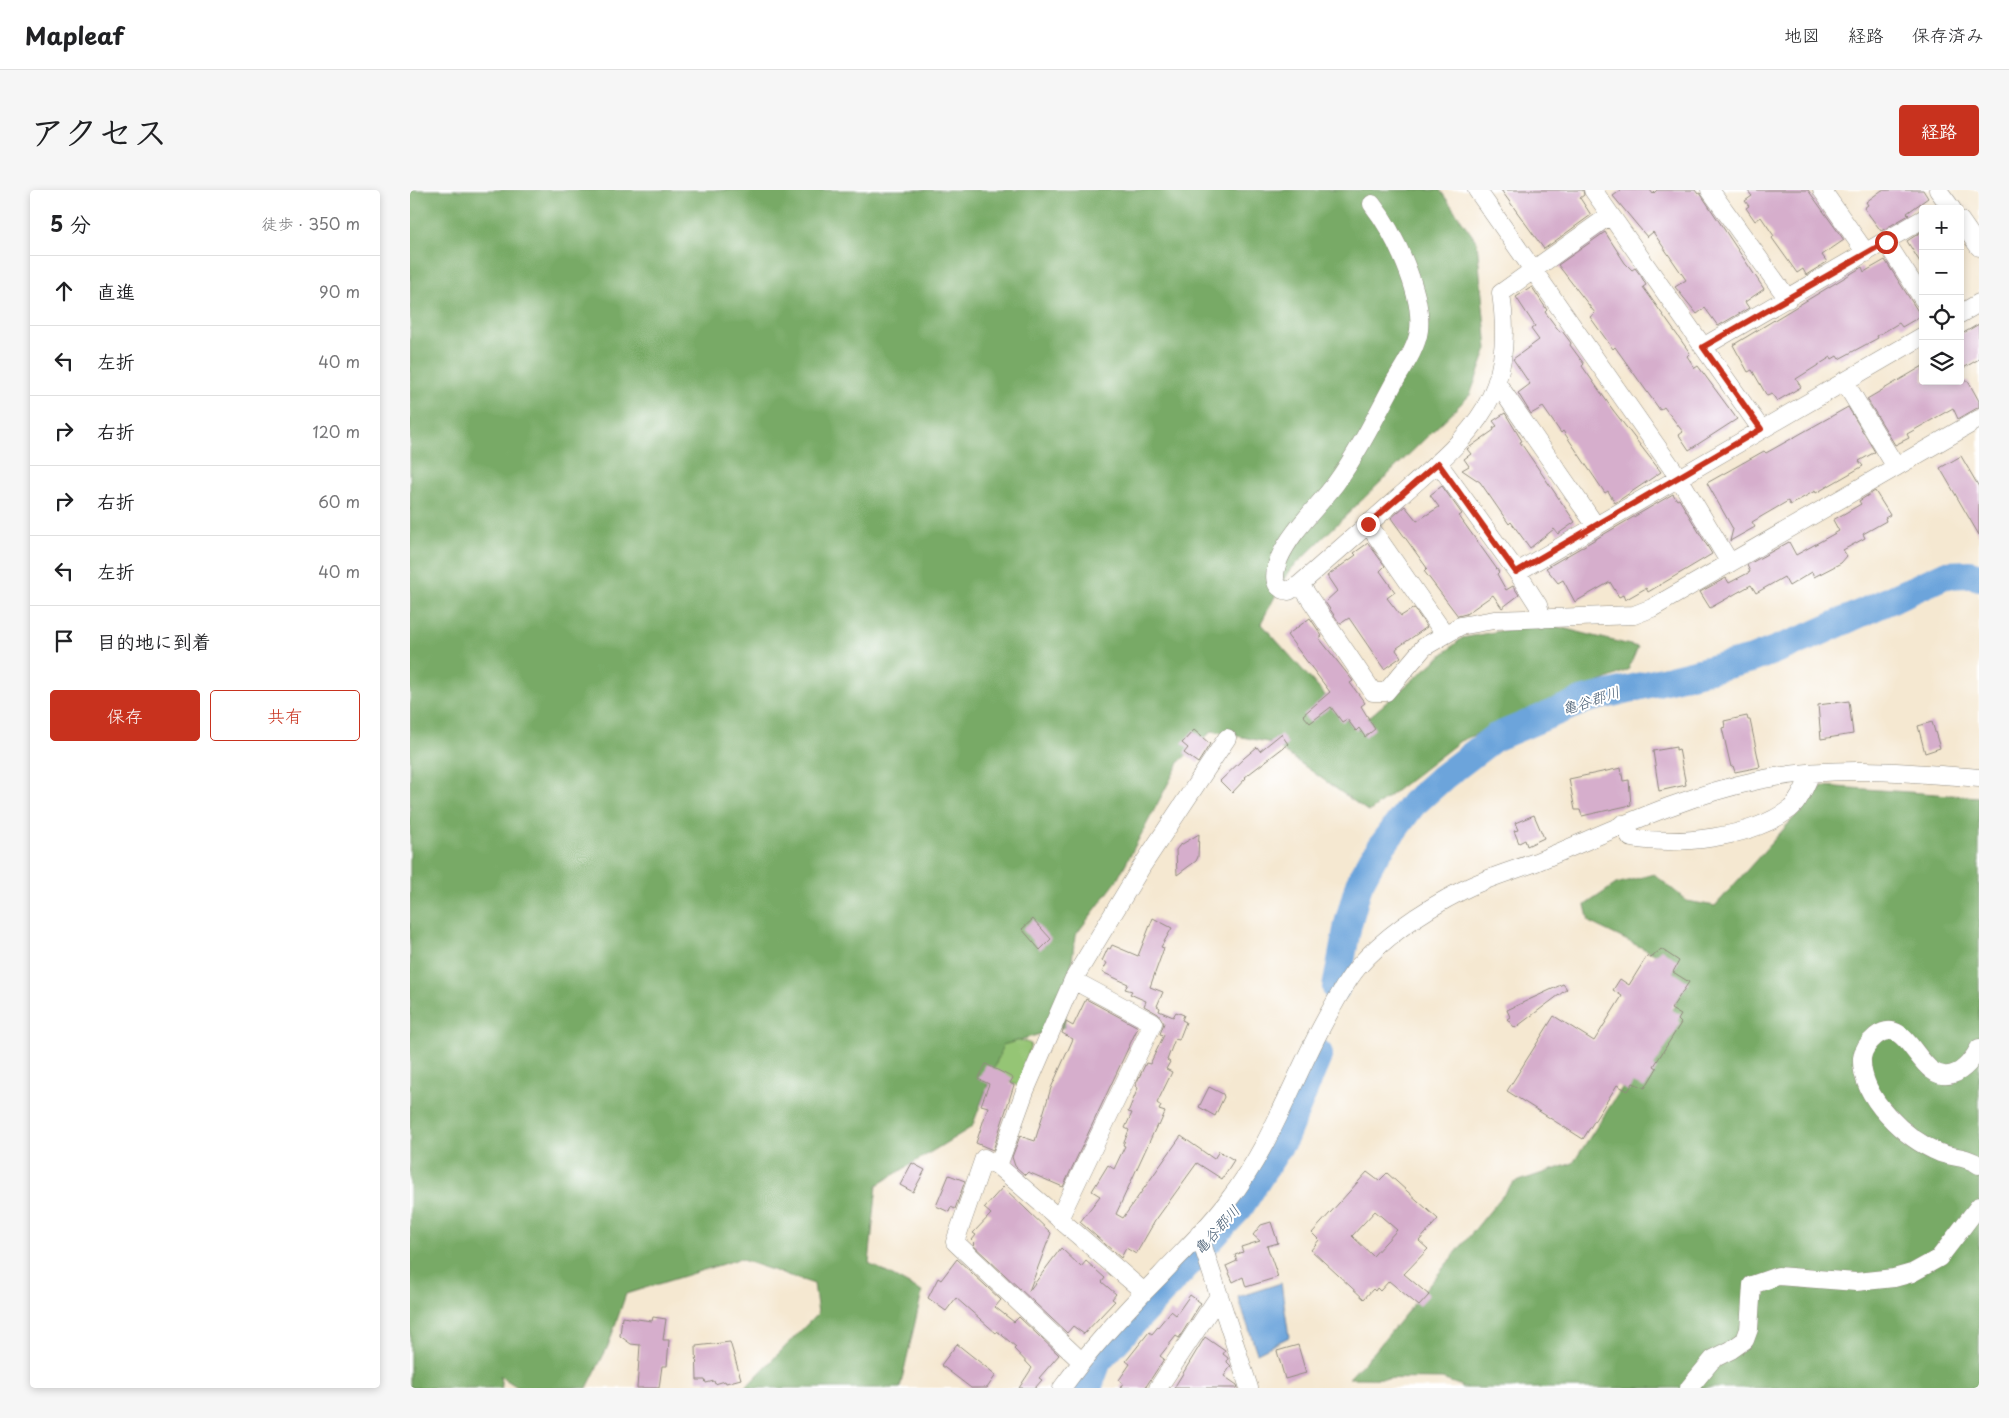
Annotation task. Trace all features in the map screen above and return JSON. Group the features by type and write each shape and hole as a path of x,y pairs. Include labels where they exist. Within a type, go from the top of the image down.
{"street":[{"path":"1477,190 1679,478 1730,563"},
{"path":"1593,190 1761,429"},
{"path":"1710,190 1788,299"},
{"path":"1822,190 1866,253"},
{"path":"1372,204 1394,236 1415,291 1419,331 1405,363 1350,462 1290,541 1278,560 1274,574 1277,587 1282,591 1289,591 1300,584 1438,463 1473,428 1497,383 1505,334 1501,293 1610,215"},
{"path":"1703,347 1919,222"},
{"path":"1964,224 1977,239"},
{"path":"1886,242 1920,295"},
{"path":"1964,312 1979,303"},
{"path":"1516,572 1919,338"},
{"path":"1844,381 1896,467"},
{"path":"1497,383 1596,526"},
{"path":"1300,584 1373,692 1386,692 1414,656 1444,633 1474,622 1634,615 1652,608 1896,467 1978,422"},
{"path":"1438,463 1516,572 1538,605 1542,619"},
{"path":"1368,524 1444,633"},
{"path":"998,1166 1025,1091 1073,980 1142,866 1227,738"},
{"path":"1622,824 1631,838 1649,841 1687,841 1726,835 1762,824 1791,808 1811,773"},
{"path":"1062,1388 1082,1362 1144,1292 1227,1202 1265,1146 1304,1060 1341,992 1358,968 1382,944 1429,910 1465,889 1556,854 1639,816 1723,789 1762,780 1811,773 1919,773 1979,778"},
{"path":"1059,1219 1153,1023 1073,980"},
{"path":"1979,1048 1959,1073 1948,1076 1937,1075 1929,1068 1904,1036 1895,1031 1884,1031 1869,1042 1862,1057 1866,1078 1888,1118 1908,1136 1942,1154 1969,1158 1979,1165"},
{"path":"1082,1362 955,1242 984,1158 998,1166 1144,1292"},
{"path":"1689,1388 1713,1359 1731,1350 1744,1340 1749,1329 1752,1285 1778,1276 1856,1282 1894,1278 1912,1273 1940,1258 1979,1206"},
{"path":"1199,1234 1247,1387"},
{"path":"1158,1388 1219,1296"}],"green space":[{"path":"410,190 1440,190 1477,242 1487,349 1470,395 1288,572 1261,623 1355,729 1462,638 1542,623 1638,647 1628,670 1460,741 1369,812 1272,743 1212,731 1180,761 1116,882 1075,936 1064,1027 1003,1045 972,1127 877,1185 869,1263 922,1292 900,1388 745,1388 818,1313 814,1284 739,1259 626,1294 608,1346 587,1388 519,1388 500,1376 502,1388 410,1388"},
{"path":"1822,786 1979,797 1979,1388 1461,1388 1462,1386 1442,1379 1349,1378 1375,1351 1513,1183 1573,1163 1676,1005 1673,963 1589,922 1585,905 1616,884 1654,874 1687,901 1715,906"},
{"path":"988,1028 1031,1044 1019,1087 981,1063"}],"water":[{"path":"1281,1283 1289,1337 1257,1353 1238,1297"}],"building":[{"path":"1501,190 1583,190 1584,195 1580,198 1591,215 1544,249"},
{"path":"1621,190 1650,190 1653,194 1657,190 1695,190 1698,194 1700,193 1764,289 1745,302 1749,308 1718,326 1705,308 1697,314 1675,287 1686,280 1653,232 1647,237 1613,196"},
{"path":"1747,190 1808,190 1844,240 1822,255 1827,262 1806,275 1803,269 1797,273 1772,238 1774,236 1761,217 1755,221 1746,208 1749,206 1745,201 1752,196"},
{"path":"1882,190 1923,190 1928,198 1907,213 1909,215 1881,231 1864,208 1868,205 1866,202"},
{"path":"1605,232 1625,263 1632,270 1635,268 1641,276 1646,285 1643,287 1690,353 1687,356 1695,368 1698,366 1737,419 1689,450 1679,435 1683,432 1664,407 1660,410 1615,347 1613,349 1590,317 1595,313 1558,265"},
{"path":"1919,233 1919,260 1907,241"},
{"path":"1885,260 1919,313 1919,317 1902,327 1899,323 1877,336 1878,338 1839,359 1837,356 1832,359 1831,357 1796,379 1801,387 1777,401 1772,394 1767,396 1752,370 1748,372 1733,345 1862,267 1864,272"},
{"path":"1532,287 1547,310 1545,312 1571,343 1570,345 1584,364 1582,366 1661,472 1615,503 1608,491 1605,493 1563,431 1561,433 1543,407 1531,414 1518,393 1530,384 1513,359 1539,340 1531,329 1535,326 1516,297"},
{"path":"1979,324 1979,359 1964,368 1964,340 1964,333"},
{"path":"1919,368 1919,385 1964,385 1964,381 1968,381 1979,401 1979,407 1958,419 1953,408 1907,434 1909,438 1895,445 1867,399"},
{"path":"1848,407 1875,452 1859,461 1863,466 1816,493 1815,491 1790,505 1788,501 1752,522 1755,527 1730,541 1733,529 1707,483 1764,451 1766,453"},
{"path":"1505,413 1522,441 1520,442 1575,522 1558,534 1554,529 1530,548 1511,522 1509,524 1480,482 1462,470 1469,466 1464,459 1471,454 1467,449 1494,430 1493,428 1497,426 1493,421"},
{"path":"1961,456 1979,487 1979,535 1940,468"},
{"path":"1442,486 1462,514 1459,516 1499,572 1497,574 1506,590 1513,586 1519,595 1502,608 1493,595 1466,614 1458,616 1424,571 1427,568 1391,518 1405,506 1417,521 1439,507 1430,495"},
{"path":"1875,491 1890,515 1885,518 1886,521 1863,534 1865,538 1843,550 1847,556 1841,563 1814,577 1812,572 1789,586 1784,577 1756,593 1751,585 1710,608 1700,592 1726,578 1729,583 1750,572 1747,565 1789,542 1796,555 1839,531 1833,520 1861,504 1859,501"},
{"path":"1673,494 1677,500 1679,499 1712,554 1648,592 1646,588 1625,600 1623,595 1619,597 1610,582 1575,602 1563,580 1558,583 1546,568"},
{"path":"1368,543 1385,566 1380,571 1395,592 1387,598 1401,616 1414,608 1427,627 1397,648 1396,650 1401,657 1384,669 1349,618 1340,624 1325,602 1337,591 1327,576 1356,555 1354,553"},
{"path":"1310,618 1322,636 1319,638 1353,681 1350,683 1365,703 1361,706 1375,729 1365,737 1359,728 1356,731 1347,719 1342,722 1331,707 1310,723 1303,715 1330,692 1287,635"},
{"path":"1849,701 1853,734 1821,739 1818,705"},
{"path":"1747,716 1748,720 1750,720 1760,767 1735,772 1733,766 1731,767 1722,728 1725,727 1724,721"},
{"path":"1932,722 1940,748 1925,753 1918,726"},
{"path":"1194,730 1210,744 1198,763 1184,753 1188,748 1182,743"},
{"path":"1281,734 1288,744 1245,777 1232,793 1220,781 1257,747 1260,751"},
{"path":"1676,747 1676,750 1679,749 1686,785 1659,791 1653,751"},
{"path":"1621,768 1623,781 1629,780 1631,805 1582,816 1580,810 1575,810 1569,779"},
{"path":"1534,815 1544,838 1527,846 1525,840 1519,843 1514,831 1518,830 1515,823"},
{"path":"1199,834 1198,857 1196,861 1177,875 1176,850 1179,846"},
{"path":"1153,918 1172,928 1161,947 1164,948 1150,987 1163,992 1157,1006 1160,1008 1159,1011 1173,1017 1176,1012 1184,1015 1182,1020 1186,1022 1179,1040 1175,1039 1167,1060 1170,1062 1166,1069 1172,1072 1157,1103 1161,1106 1159,1110 1165,1112 1159,1126 1157,1125 1116,1214 1123,1218 1181,1136 1214,1159 1219,1151 1234,1160 1222,1179 1197,1163 1155,1221 1136,1254 1126,1248 1121,1258 1080,1222 1100,1196 1092,1191 1108,1165 1114,1169 1125,1146 1123,1145 1129,1130 1125,1128 1132,1113 1128,1112 1138,1088 1135,1086 1146,1063 1150,1064 1164,1035 1160,1034 1164,1023 1158,1014 1144,1006 1146,1001 1130,994 1132,991 1125,989 1128,984 1102,972 1107,963 1102,961 1108,948 1110,949 1112,945 1138,956"},
{"path":"1033,919 1051,939 1040,950 1022,929"},
{"path":"1661,949 1679,961 1673,972 1689,982 1671,1009 1681,1015 1678,1020 1681,1023 1654,1066 1657,1068 1645,1088 1633,1083 1628,1091 1617,1085 1583,1139 1507,1091 1554,1016 1594,1041 1622,996 1613,990 1620,979 1629,985 1647,956 1651,958"},
{"path":"1563,984 1567,989 1515,1028 1507,1019 1510,1017 1507,1010"},
{"path":"1086,999 1138,1027 1063,1187 1028,1172 1025,1175 1015,1166 1012,1157 1020,1136 1035,1141 1051,1088 1073,1039 1062,1033 1066,1022 1073,1026"},
{"path":"986,1064 1013,1078 1010,1083 1014,1085 993,1150 976,1143 988,1107 981,1105 989,1084 978,1079"},
{"path":"1209,1087 1223,1094 1224,1097 1215,1116 1199,1107"},
{"path":"912,1163 925,1170 913,1192 900,1185"},
{"path":"1367,1172 1379,1181 1387,1173 1438,1219 1419,1241 1428,1249 1404,1274 1429,1295 1419,1306 1389,1281 1380,1291 1377,1288 1375,1291 1373,1289 1364,1299 1311,1250 1319,1240 1312,1233","holes":["1375,1211 1397,1230 1373,1256 1352,1236"]},
{"path":"949,1175 965,1181 955,1209 951,1207 949,1212 936,1206"},
{"path":"1003,1187 1051,1233 1029,1291 1061,1248 1081,1267 1086,1261 1105,1278 1102,1282 1116,1294 1112,1299 1115,1301 1084,1334 1073,1326 1067,1333 973,1245 975,1243 972,1240 976,1235 973,1233 991,1214 984,1208"},
{"path":"1271,1222 1278,1243 1267,1246 1278,1277 1246,1287 1243,1277 1233,1282 1226,1266 1237,1261 1235,1255 1243,1252 1241,1247 1260,1241 1253,1235 1261,1225"},
{"path":"957,1259 1001,1300 995,1307 1014,1322 1019,1317 1059,1355 1039,1378 1042,1380 1035,1388 1019,1388 1032,1368 1014,1349 1016,1347 997,1331 996,1333 956,1298 946,1311 928,1298 938,1278 941,1280"},
{"path":"1190,1295 1201,1303 1179,1338 1176,1336 1160,1356 1164,1359 1145,1388 1120,1388 1123,1383 1119,1380 1130,1364 1126,1361 1149,1332 1152,1334 1171,1311 1176,1315"},
{"path":"622,1317 652,1321 653,1317 666,1319 663,1340 669,1340 667,1366 662,1366 659,1388 637,1388 640,1345 631,1344 620,1336"},
{"path":"1205,1337 1225,1351 1223,1354 1228,1358 1227,1362 1231,1366 1224,1376 1237,1385 1238,1388 1174,1388"},
{"path":"730,1342 741,1379 715,1384 714,1381 706,1383 705,1380 697,1380 696,1346"},
{"path":"957,1344 996,1375 987,1388 971,1388 941,1365"},
{"path":"1298,1345 1306,1373 1285,1379 1277,1351"}],"waterway":[{"name":"亀谷郡川","path":"1336,988 1348,924 1359,884 1373,858 1413,804 1443,777 1494,738 1584,700 1752,659 1811,636 1945,575 1970,574 1979,577"},
{"name":"亀谷郡川","path":"1088,1388 1098,1361 1240,1207 1284,1138 1319,1054"}],"route":[{"path":"1368,524 1438,463 1516,572 1761,429 1703,347 1886,242"}]}
